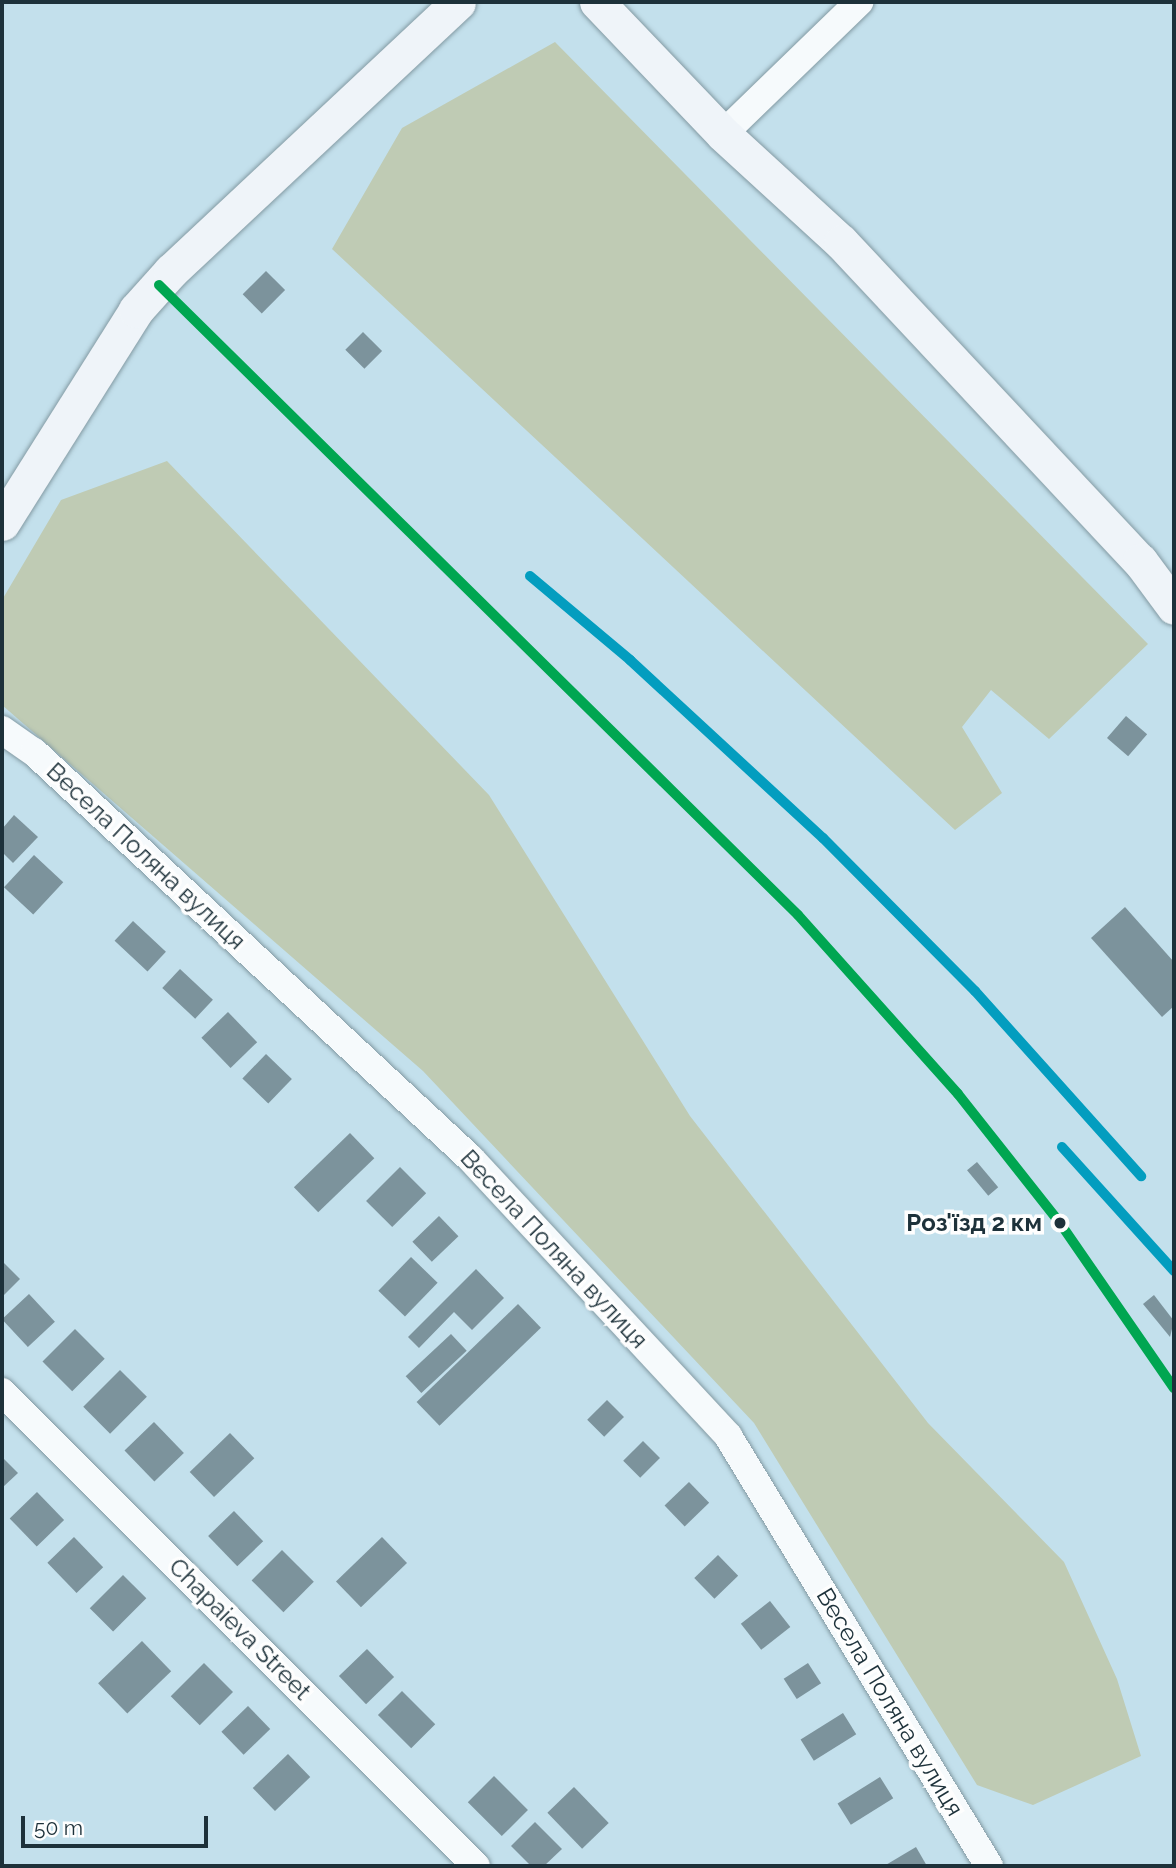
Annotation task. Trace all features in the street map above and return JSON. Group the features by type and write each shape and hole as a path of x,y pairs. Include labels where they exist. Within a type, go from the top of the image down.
{"main road":[{"path":"2,523 136,310 171,271 458,2"},
{"path":"597,2 723,134 841,242 1140,561 1174,607"}],"street":[{"path":"723,134 859,2"},
{"name":"Весела Поляна вулиця","path":"2,730 34,752 471,1159 728,1436 989,1866"},
{"name":"Chapaieva Street","path":"2,1392 476,1866"}],"green space":[{"path":"555,42 1148,644 1049,739 991,690 962,727 1002,793 955,830 332,249 402,128"},
{"path":"167,461 489,795 690,1116 928,1423 1064,1562 1117,1679 1141,1756 1033,1805 977,1785 754,1423 423,1071 2,705 2,600 61,500"}],"building":[{"path":"266,271 285,290 262,313 243,294"},
{"path":"363,332 382,351 364,369 345,350"},
{"path":"1126,716 1147,734 1128,756 1107,738"},
{"path":"14,815 38,837 13,863 2,852 2,829"},
{"path":"34,855 63,882 33,914 4,887"},
{"path":"1125,907 1174,962 1174,1006 1162,1017 1091,938"},
{"path":"133,921 166,952 147,971 115,941"},
{"path":"180,969 213,1000 195,1019 162,988"},
{"path":"228,1012 257,1042 231,1068 201,1038"},
{"path":"266,1054 292,1079 268,1103 242,1078"},
{"path":"350,1133 374,1158 318,1212 294,1187"},
{"path":"977,1162 998,1187 988,1196 967,1170"},
{"path":"400,1167 426,1193 392,1227 366,1201"},
{"path":"439,1216 458,1236 432,1262 412,1242"},
{"path":"411,1257 438,1283 405,1317 378,1291"},
{"path":"2,1261 20,1279 2,1297"},
{"path":"476,1269 504,1298 472,1330 454,1312 419,1348 408,1337"},
{"path":"29,1294 55,1322 28,1347 2,1319"},
{"path":"1154,1295 1174,1321 1170,1337 1143,1304"},
{"path":"518,1304 541,1328 439,1426 417,1402"},
{"path":"75,1329 105,1359 72,1391 42,1362"},
{"path":"451,1334 467,1351 421,1393 406,1376"},
{"path":"120,1370 147,1397 110,1434 83,1407"},
{"path":"607,1400 624,1417 604,1437 587,1420"},
{"path":"154,1422 184,1453 154,1481 125,1450"},
{"path":"230,1433 254,1458 214,1497 190,1472"},
{"path":"643,1441 660,1458 640,1478 623,1461"},
{"path":"2,1457 18,1473 2,1488"},
{"path":"689,1482 709,1503 685,1526 665,1506"},
{"path":"37,1492 64,1520 37,1546 10,1518"},
{"path":"234,1511 263,1541 237,1566 208,1536"},
{"path":"74,1537 103,1567 77,1593 47,1563"},
{"path":"382,1537 407,1563 361,1607 336,1581"},
{"path":"282,1550 314,1582 283,1612 252,1580"},
{"path":"718,1555 738,1576 714,1599 694,1578"},
{"path":"123,1575 146,1598 113,1632 90,1608"},
{"path":"770,1601 790,1627 761,1650 741,1624"},
{"path":"142,1641 171,1671 127,1714 98,1683"},
{"path":"367,1649 394,1677 366,1704 339,1676"},
{"path":"204,1663 233,1692 200,1725 171,1696"},
{"path":"808,1663 821,1683 797,1699 784,1679"},
{"path":"402,1691 435,1724 411,1748 378,1715"},
{"path":"248,1706 270,1729 244,1755 221,1732"},
{"path":"843,1713 856,1734 814,1761 801,1739"},
{"path":"288,1754 310,1777 275,1811 253,1788"},
{"path":"494,1776 528,1810 502,1836 468,1802"},
{"path":"880,1777 893,1798 851,1825 838,1803"},
{"path":"574,1787 609,1823 582,1849 547,1813"},
{"path":"535,1822 562,1849 544,1866 531,1866 511,1846"},
{"path":"916,1847 927,1866 884,1866"}],"transit line":[{"path":"159,285 798,915 958,1094 1060,1223 1174,1388"},
{"path":"530,576 630,660 823,838 975,991 1141,1176"},
{"path":"1062,1147 1174,1271"}],"place":[{"name":"Роз'їзд 2 км","path":"1060,1223"}]}
